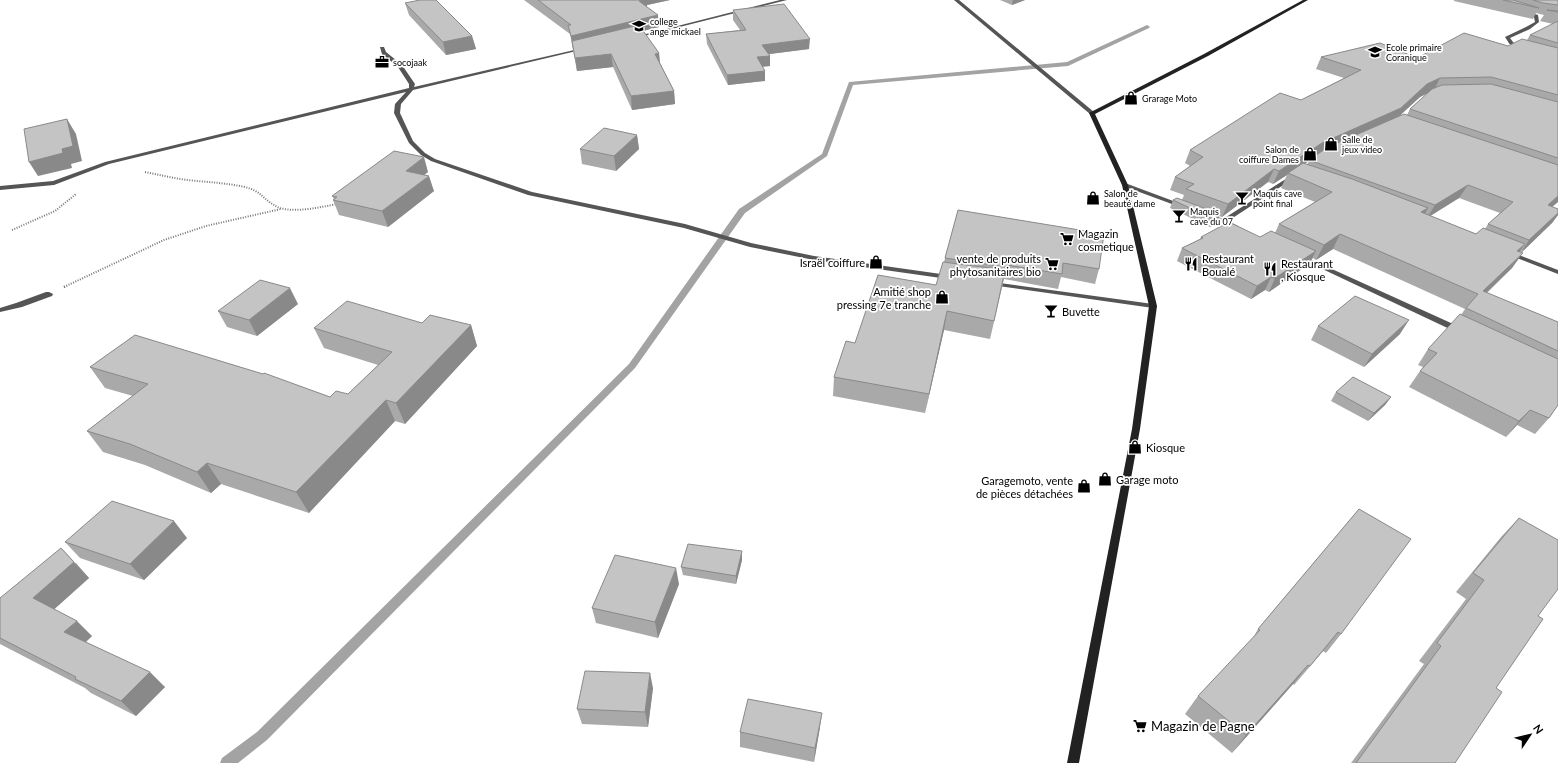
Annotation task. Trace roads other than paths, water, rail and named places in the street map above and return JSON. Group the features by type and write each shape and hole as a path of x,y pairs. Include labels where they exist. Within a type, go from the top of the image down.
{"main road":[{"path":"1073,763 1136,429 1152,306 1125,185 1092,113 1206,55 1306,0"}],"street":[{"path":"631,38 785,0"},
{"path":"956,0 1092,113"},
{"path":"1519,10 1543,17"},
{"path":"1529,51 1514,47 1507,37 1538,22 1536,16"},
{"path":"382,48 384,53 400,66 412,84 411,89 398,104 397,113 411,142 423,154 433,160 530,194 685,226 750,246 814,258 954,278"},
{"path":"0,188 42,186 107,163 586,48"},
{"path":"1224,221 1296,174"},
{"path":"1125,185 1189,208"},
{"path":"1203,213 1245,231"},
{"path":"1507,252 1558,272"},
{"path":"1295,254 1466,333"},
{"path":"986,283 1152,306"},
{"path":"0,310 49,294"}],"waterway":[{"path":"227,763 262,736 632,366 742,211 825,155 851,83 1068,64 1147,27"}],"place":[{"name":"college ange mickael","path":"639,26"},
{"name":"Ecole primaire Coranique","path":"1375,52"},
{"name":"socojaak","path":"382,62"},
{"name":"Grarage Moto","path":"1131,98"},
{"name":"Salle de jeux video","path":"1331,144"},
{"name":"Salon de coiffure Dames","path":"1310,154"},
{"name":"Salon de beauté dame","path":"1093,198"},
{"name":"Maquis cave point final","path":"1242,198"},
{"name":"Maquis cave du 07","path":"1179,216"},
{"name":"Magazin cosmetique","path":"1067,239"},
{"name":"Israël coiffure","path":"876,262"},
{"name":"vente de produits phytosanitaires bio","path":"1052,264"},
{"name":"Restaurant Boualé","path":"1191,264"},
{"name":"Restaurant , Kiosque","path":"1270,269"},
{"name":"Amitié shop pressing 7e tranche","path":"942,297"},
{"name":"Buvette","path":"1051,311"},
{"name":"Kiosque","path":"1135,447"},
{"name":"Garage moto","path":"1105,479"},
{"name":"Garagemoto, vente de pièces détachées","path":"1084,486"},
{"name":"Magazin de Pagne","path":"1140,726"}]}
